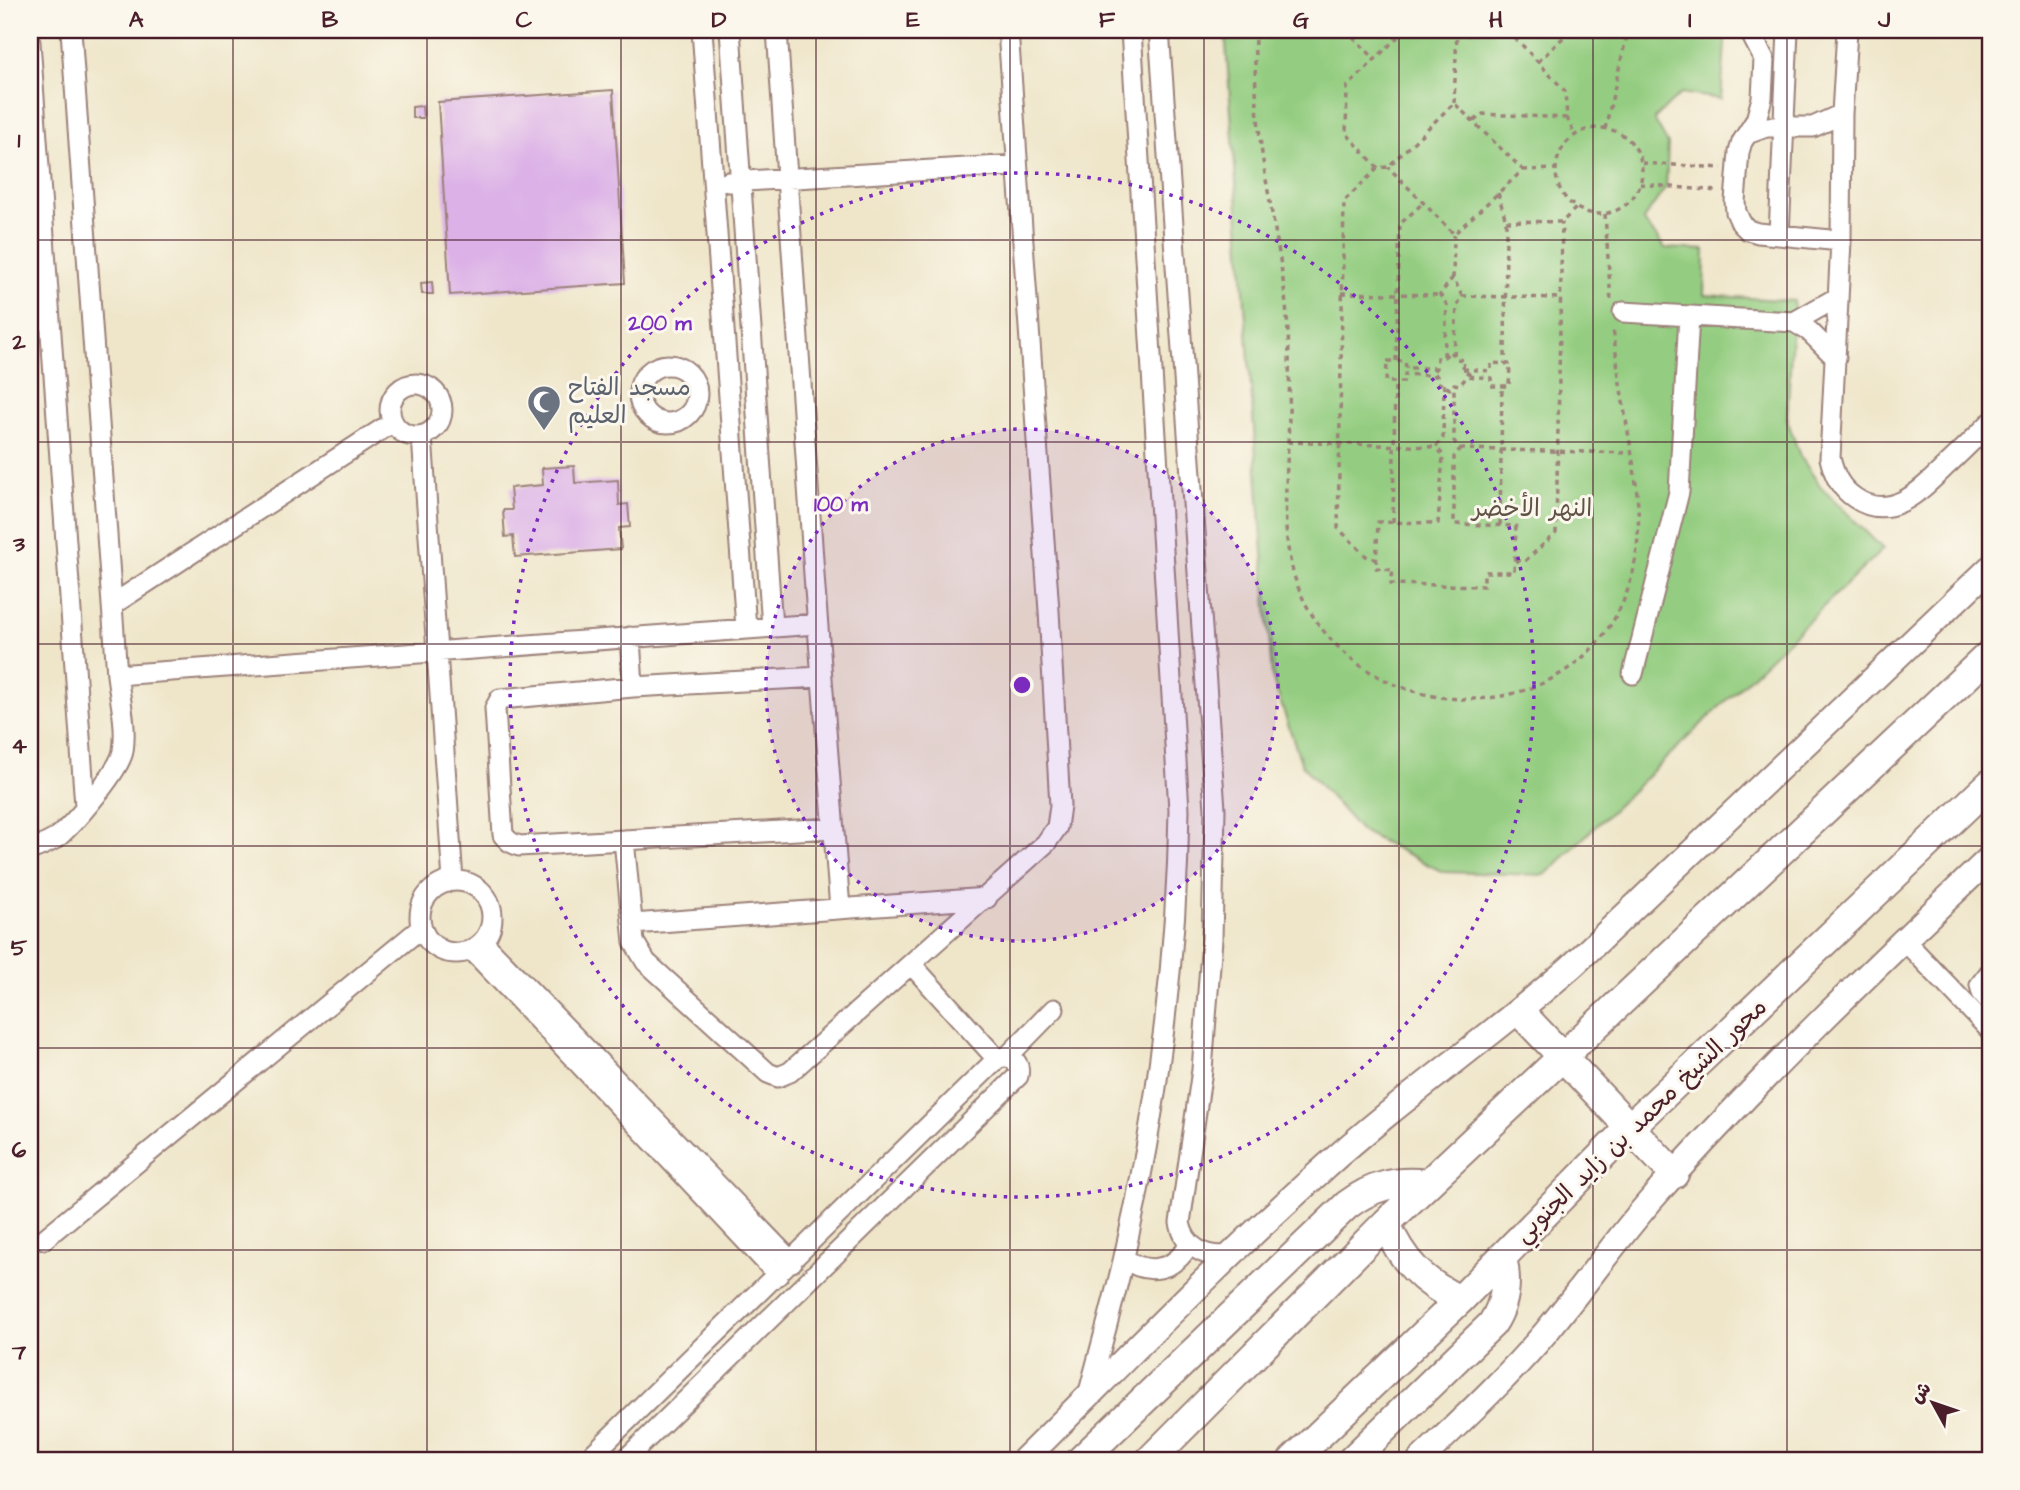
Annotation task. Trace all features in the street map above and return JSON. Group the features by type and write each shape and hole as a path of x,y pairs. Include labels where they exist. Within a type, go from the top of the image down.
{"highway":[{"path":"1150,1460 1385,1223 1990,654"},
{"name":"محور الشيخ محمد بن زايد الجنوبي","path":"1293,1460 1460,1300 1629,1128 1990,784"},
{"path":"1520,1012 1674,1174"},
{"path":"1081,1460 1347,1205 1383,1185 1398,1182 1427,1184"},
{"path":"1385,1223 1394,1244 1414,1270 1440,1290 1460,1300"},
{"path":"1352,1460 1492,1324 1505,1296 1502,1257"}],"main road":[{"path":"1024,1460 1231,1255 1321,1171 1396,1106 1520,1012 1572,966 1990,568"},
{"path":"1420,1460 1507,1377 1630,1225 1727,1116 1990,858"}],"street":[{"path":"30,850 47,845 61,834 117,769 123,752 124,730 117,676 71,30"},
{"path":"702,30 746,628"},
{"path":"730,30 772,627"},
{"path":"777,30 817,624 840,909"},
{"path":"624,840 634,942 646,962 768,1073 778,1077 790,1072 987,898 1046,843 1057,827 1060,806 1008,30"},
{"path":"1088,1396 1124,1258 1142,1166 1161,1037 1176,898 1179,810 1131,30"},
{"path":"1159,30 1215,809 1212,939 1202,1070 1180,1223 1182,1234 1189,1244 1208,1255 1231,1255"},
{"path":"1749,30 1764,59 1760,110 1739,152 1736,212 1748,230 1758,233 1841,241"},
{"path":"1779,235 1788,30"},
{"path":"1847,30 1842,114 1839,297 1830,458 1833,471 1839,483 1858,501 1884,507 1910,499 1990,423"},
{"path":"30,42 85,806"},
{"path":"1747,134 1766,127 1813,127 1842,114"},
{"path":"714,183 1017,165"},
{"path":"1794,322 1839,297"},
{"path":"1615,315 1794,322 1809,331 1836,358"},
{"path":"1633,674 1679,492 1689,316"},
{"path":"410,385 422,385 432,390 439,399 442,410 439,422 422,436 410,436 400,431 393,422 390,411 392,399 400,390 410,385"},
{"path":"697,389 755,385"},
{"path":"112,606 393,422"},
{"path":"422,436 453,881"},
{"path":"117,676 817,624"},
{"path":"630,637 633,687"},
{"path":"821,677 633,687 500,699 495,708 503,835 519,846 834,828"},
{"path":"453,881 470,883 484,894 492,909 491,926 477,946 456,954 441,951 428,942 421,928 420,911 426,897 438,886 453,881"},
{"path":"633,924 987,898"},
{"path":"44,1239 421,928"},
{"path":"1904,940 1990,1030"},
{"path":"477,946 785,1269"},
{"path":"625,1460 1018,1076 1018,1064 1003,1058 912,965"},
{"path":"1990,972 1980,985 1982,993 1990,1002"},
{"path":"593,1459 1054,1009"},
{"path":"1124,1258 1141,1268 1160,1269 1178,1260 1189,1244"}],"path":[{"path":"1255,30 1259,123 1277,235 1286,315 1289,378 1284,514 1287,551 1299,589 1320,626 1350,657 1378,677 1420,694 1462,700 1494,698 1515,693 1552,678 1583,657 1607,630 1624,599 1637,550 1639,503 1619,383 1605,214"},
{"path":"1346,30 1375,59"},
{"path":"1378,168 1346,133 1347,87 1405,30"},
{"path":"1508,30 1565,91 1567,118 1576,136"},
{"path":"1538,62 1571,30"},
{"path":"1605,129 1628,30"},
{"path":"1377,560 1366,556 1338,528 1344,201 1378,168 1388,167 1454,103 1457,31"},
{"path":"1454,103 1523,170"},
{"path":"1473,121 1483,114 1567,118"},
{"path":"1594,128 1605,129 1625,136 1638,153 1642,163 1640,184 1630,201 1614,212 1595,214 1576,208 1563,195 1556,169 1562,150 1576,136 1594,128"},
{"path":"1642,163 1738,169"},
{"path":"1388,167 1454,234"},
{"path":"1462,296 1453,277 1454,234 1523,170 1556,169"},
{"path":"1640,184 1736,192"},
{"path":"1498,193 1506,221 1505,363"},
{"path":"1396,361 1400,224 1423,203"},
{"path":"1515,561 1525,561 1556,533 1562,222 1576,208"},
{"path":"1506,221 1562,222"},
{"path":"1440,295 1453,277"},
{"path":"1342,293 1440,295"},
{"path":"1440,295 1447,305 1444,357"},
{"path":"1462,296 1561,298"},
{"path":"1454,355 1457,306 1462,296"},
{"path":"1437,376 1432,372 1436,368 1437,358 1450,352 1457,359 1464,360 1463,369"},
{"path":"1436,368 1406,369 1405,361 1387,361 1386,382 1405,383 1405,374 1437,376"},
{"path":"1463,369 1491,371 1491,363 1510,364 1509,386 1491,386 1491,378 1466,376"},
{"path":"1454,384 1460,385 1469,374 1463,369"},
{"path":"1437,376 1437,382 1450,389 1454,384"},
{"path":"1393,522 1395,382"},
{"path":"1436,447 1443,438 1444,384"},
{"path":"1454,384 1454,441 1460,449"},
{"path":"1500,525 1502,386"},
{"path":"1288,442 1436,447 1443,455 1438,523 1378,522 1376,568 1393,570 1391,584 1484,586 1484,572 1514,572 1516,526 1454,524 1454,457 1460,449"},
{"path":"1460,449 1632,453"}],"green space":[{"name":"النهر الأخضر","path":"1225,30 1726,30 1721,99 1681,93 1654,119 1668,144 1666,187 1643,220 1665,248 1705,250 1704,295 1794,301 1787,419 1800,456 1821,487 1883,549 1545,875 1443,872 1361,831 1302,765 1272,677"}],"building":[{"path":"613,90 625,283 450,295 438,102"},
{"path":"422,106 423,118 412,118 412,107"},
{"path":"432,282 433,294 422,294 421,283"},
{"path":"574,466 575,483 618,480 619,505 628,504 630,527 619,528 621,549 515,557 513,536 505,537 503,510 512,510 510,488 543,485 542,468"}],"place":[{"name":"مسجد الفتاح العليم","path":"544,432"}]}
